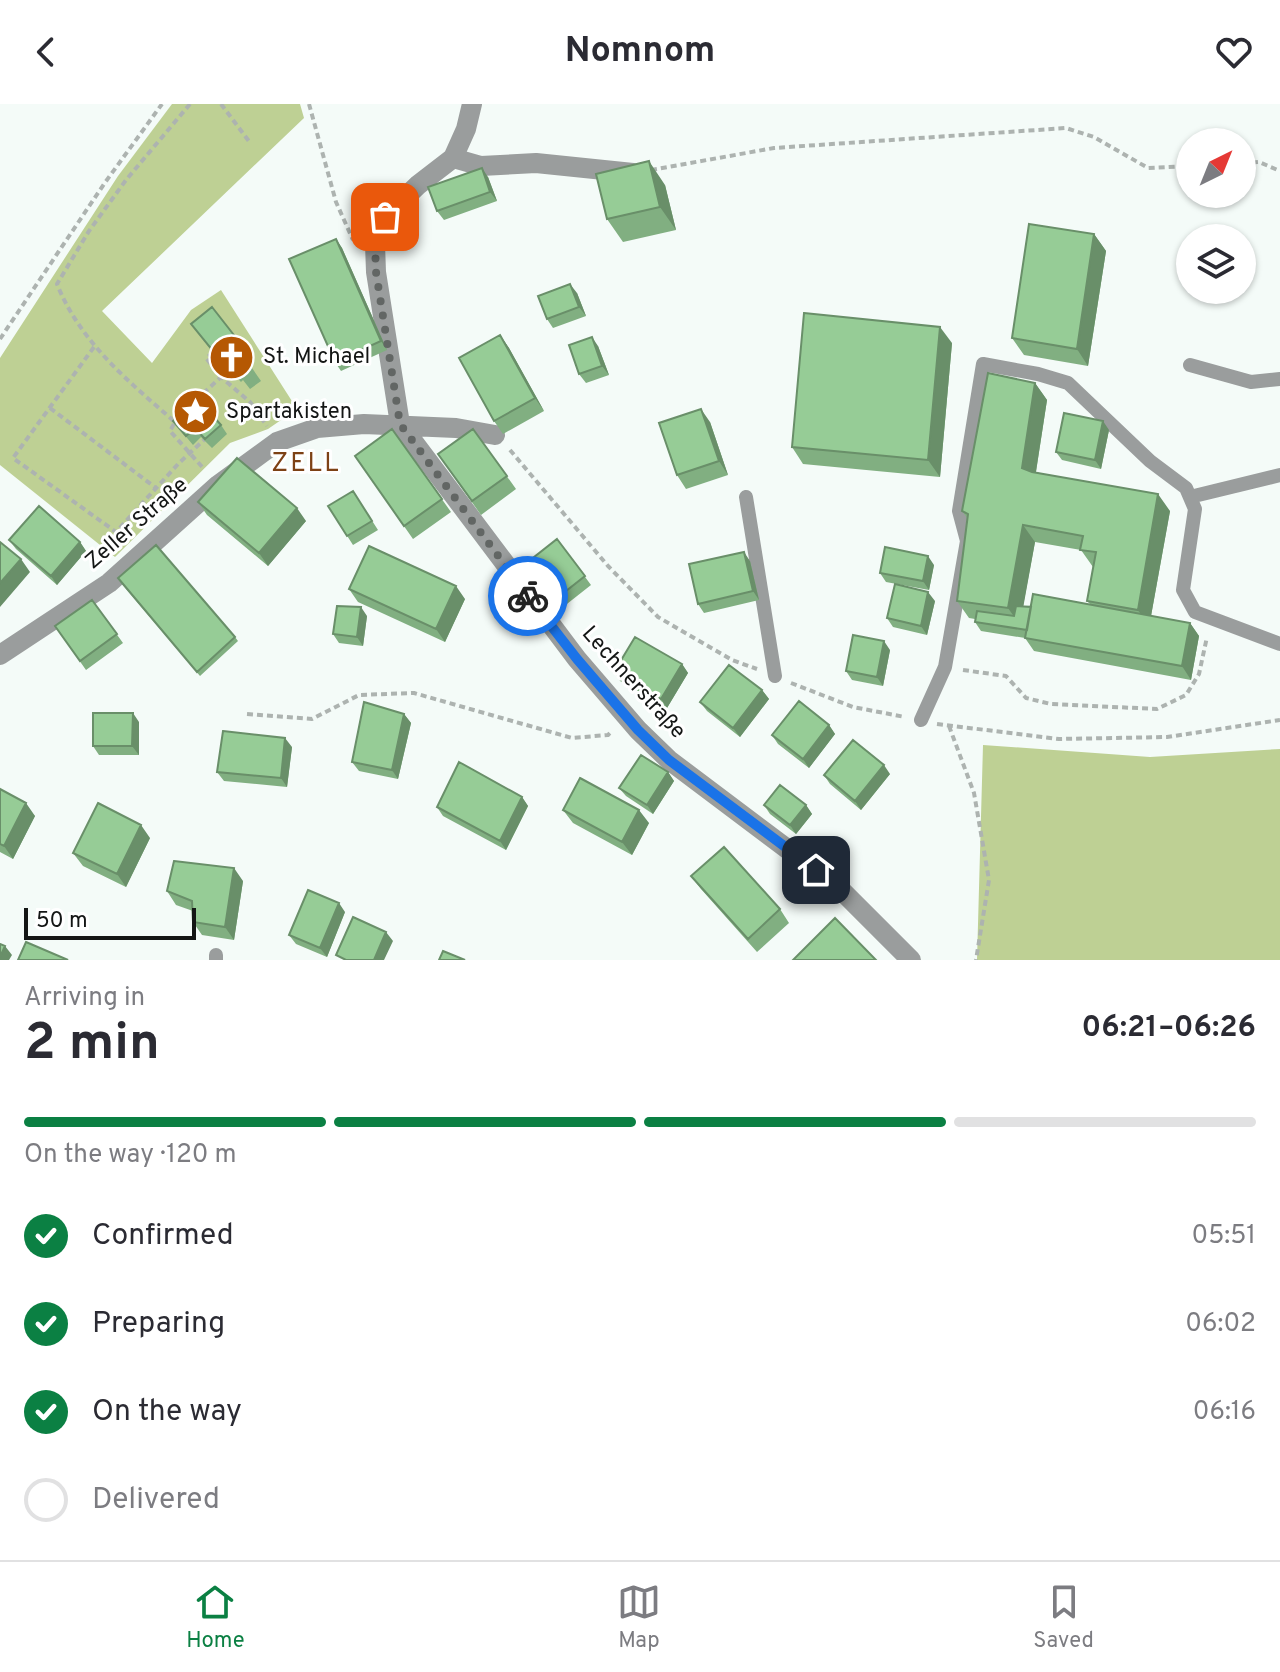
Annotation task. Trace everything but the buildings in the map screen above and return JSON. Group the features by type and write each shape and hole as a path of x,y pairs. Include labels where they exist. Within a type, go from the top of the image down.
{"street":[{"path":"400,424 376,272 375,244 385,217 418,185 453,158 466,129 472,104"},
{"path":"453,158 481,166 536,163 633,173"},
{"name":"Zeller Straße","path":"0,655 109,583 218,485 277,442 317,428 400,424 456,428 495,435"},
{"name":"Lechnerstraße","path":"400,424 568,647 629,719 669,760 838,887 911,960"}],"lane":[{"path":"921,720 945,667 967,541 959,511 983,364 1068,383 1150,461 1186,488 1195,509 1183,590 1195,612 1280,644"},
{"path":"1190,365 1251,382 1280,379"},
{"path":"1190,497 1280,475"},
{"path":"746,497 775,676"}],"path":[{"path":"0,339 162,104"},
{"path":"175,422 94,347 68,310 57,284 89,231 126,180 190,104"},
{"path":"221,104 251,144"},
{"path":"309,104 336,202 357,251"},
{"path":"633,173 774,148 1066,128 1094,137 1148,168 1176,167"},
{"path":"1256,162 1280,171"},
{"path":"94,347 13,458 116,532 204,440"},
{"path":"213,353 206,358 221,377 250,402 277,442"},
{"path":"190,406 221,377"},
{"path":"50,408 156,488"},
{"path":"183,414 170,431 218,485"},
{"path":"495,435 608,566 658,617 732,660 853,707 949,726 1059,739 1167,737 1280,720"},
{"path":"945,667 1006,676 1026,698 1051,704 1157,709 1186,695 1199,674 1212,618"},
{"path":"247,714 312,719 359,695 414,693 572,738 608,735 629,719"},
{"path":"949,726 974,793 989,880 976,960"}],"green space":[{"path":"172,104 300,104 304,118 102,311 152,363 191,310 221,290 297,409 268,429 230,443 115,557 0,465 0,358 118,176"},
{"path":"983,745 1150,757 1280,749 1280,960 977,960"}],"way so far":[{"path":"385,217 375,244 376,272 400,424 528,596"}],"place":[{"name":"St. Michael","path":"232,357"},
{"name":"Spartakisten","path":"195,412"}],"district":[{"name":"ZELL","path":"306,464"}],"route":[{"path":"528,596 638,730 669,760 816,870"}]}
